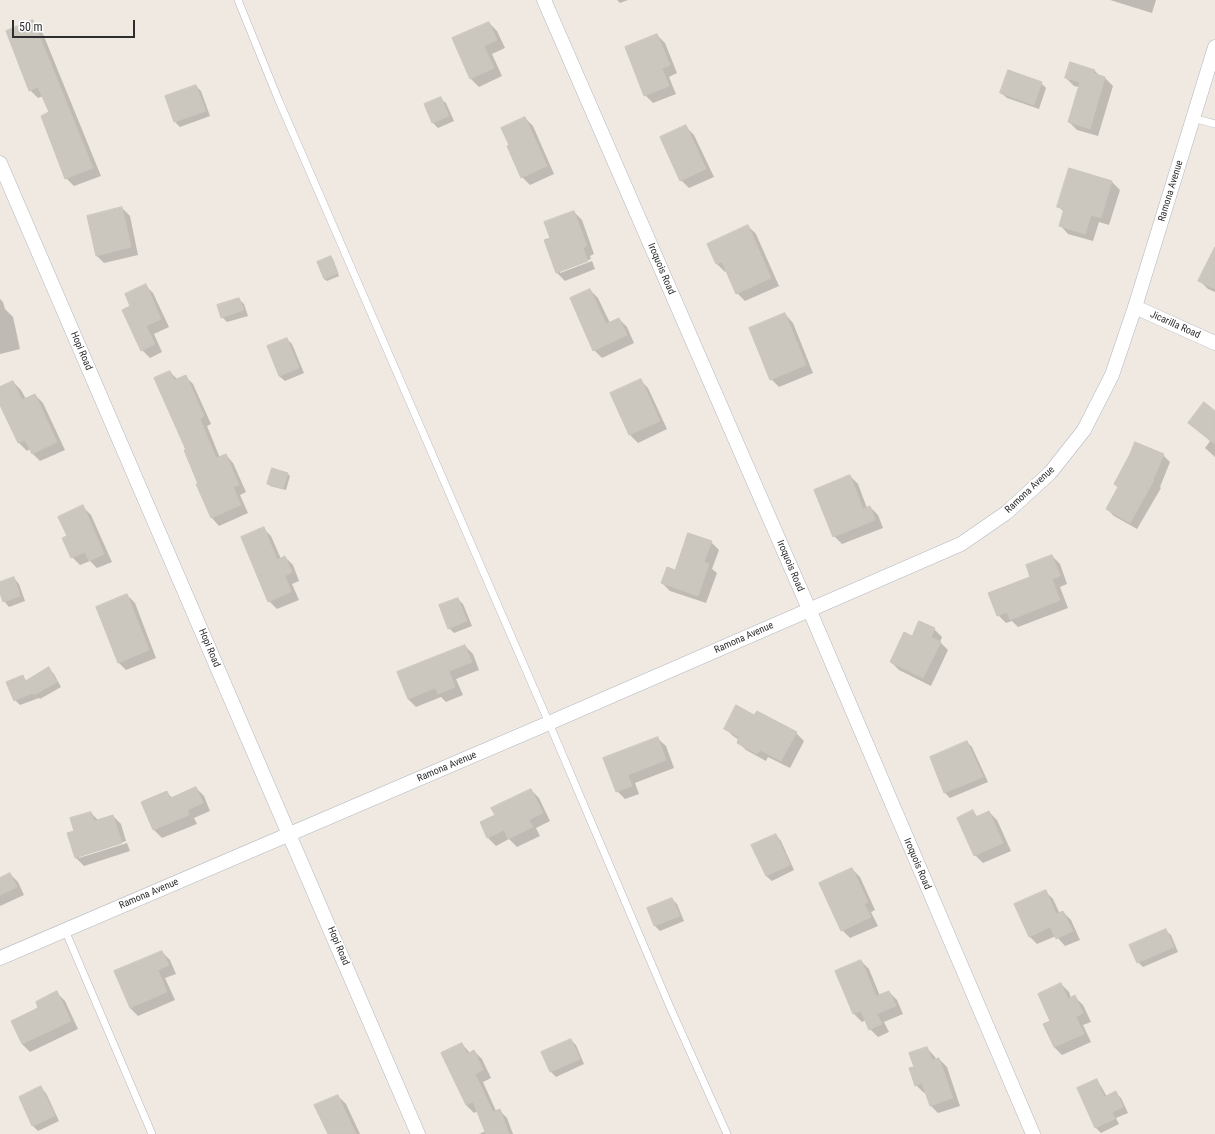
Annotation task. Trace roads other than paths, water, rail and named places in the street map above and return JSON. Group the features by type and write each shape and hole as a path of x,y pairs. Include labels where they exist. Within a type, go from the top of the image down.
{"street":[{"name":"Iroquois Road","path":"544,0 809,609 1032,1134"},
{"name":"Ramona Avenue","path":"0,958 549,723 961,544 1006,513 1050,473 1084,430 1112,375 1135,307 1215,47"},
{"name":"Hopi Road","path":"0,163 418,1134"},
{"name":"Jicarilla Road","path":"1135,307 1215,343"}],"lane":[{"path":"238,0 279,101 549,723 670,1007 728,1134"},
{"path":"1193,118 1215,124"},
{"path":"64,930 152,1134"}]}
